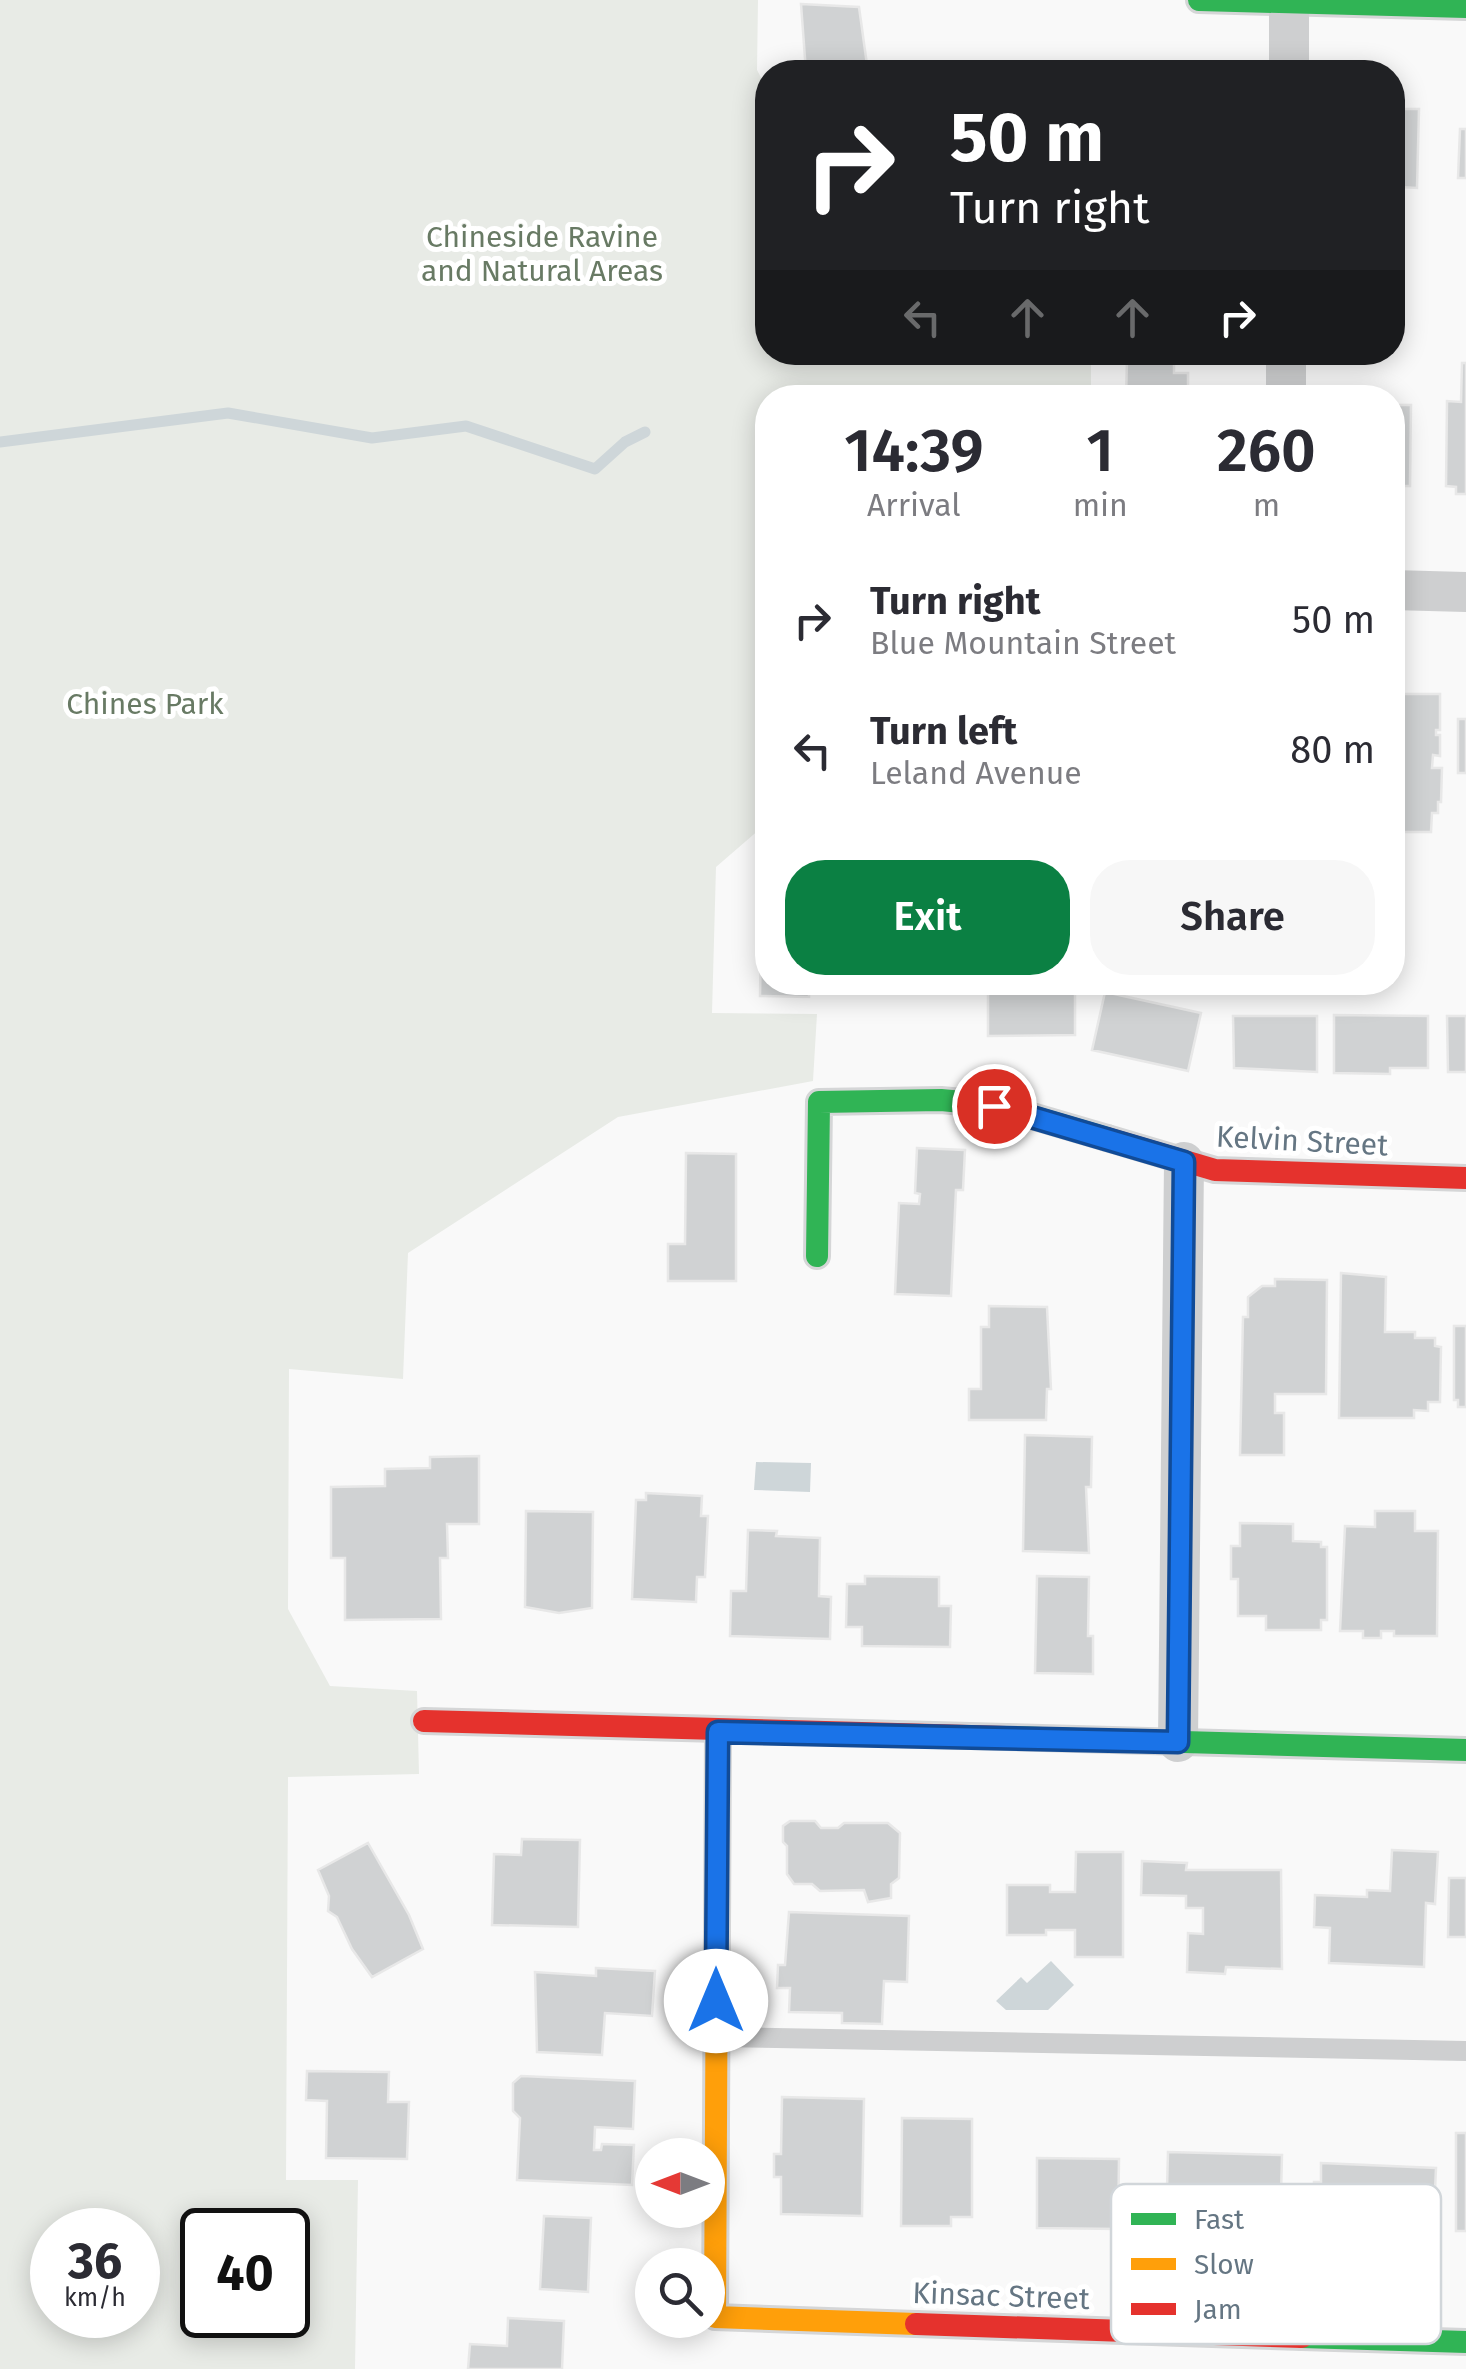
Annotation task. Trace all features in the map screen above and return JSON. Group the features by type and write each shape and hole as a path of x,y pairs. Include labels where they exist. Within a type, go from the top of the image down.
{"street":[{"path":"1199,0 1466,7"},
{"path":"1288,60 1289,3"},
{"path":"1405,590 1466,592"},
{"name":"Kelvin Street","path":"818,1256 819,1102 982,1103 1215,1170 1466,1178"},
{"path":"1178,1742 1184,1162"},
{"path":"424,1721 1466,1750"},
{"path":"716,2037 718,1732"},
{"name":"Kinsac Street","path":"716,2037 714,2316 1111,2330"},
{"name":"Kinsac Street","path":"1441,2341 1466,2342"}],"lane":[{"path":"716,2037 1466,2051"}],"green space":[{"path":"0,0 758,0 755,365 1091,365 1091,385 755,385 755,833 716,867 712,1013 817,1014 813,1081 618,1117 408,1253 403,1379 289,1369 288,1609 330,1686 417,1691 419,1774 288,1777 286,2180 358,2180 355,2369 0,2369"}],"shaded area":[{"path":"756,1462 811,1463 810,1492 754,1490"},
{"path":"1051,1961 1074,1985 1048,2010 1006,2010 996,2001 1021,1977 1027,1983"}],"building":[{"path":"801,4 859,7 866,60 805,60"},
{"path":"1405,109 1419,109 1417,188 1405,187"},
{"path":"1460,129 1466,129 1466,178 1458,178"},
{"path":"1462,363 1466,363 1466,494 1456,494 1456,487 1446,486 1447,401 1461,402"},
{"path":"1127,365 1174,365 1174,373 1188,373 1188,385 1126,385"},
{"path":"1405,405 1411,405 1410,486 1405,486"},
{"path":"1405,694 1440,694 1440,730 1436,730 1436,735 1440,735 1440,756 1433,755 1432,768 1442,768 1441,802 1438,813 1432,813 1431,832 1405,832"},
{"path":"1458,719 1466,719 1466,773 1458,773"},
{"path":"809,995 809,997 760,996"},
{"path":"988,995 1075,995 1075,1035 988,1036"},
{"path":"1104,995 1201,1013 1188,1071 1092,1050"},
{"path":"1334,1015 1428,1016 1428,1068 1390,1068 1390,1074 1334,1073"},
{"path":"1233,1016 1317,1016 1317,1072 1234,1068"},
{"path":"1447,1016 1466,1016 1466,1072 1448,1072"},
{"path":"917,1148 965,1150 963,1190 956,1190 951,1296 895,1294 899,1203 919,1204 920,1194 915,1193"},
{"path":"686,1153 736,1154 736,1281 668,1281 668,1244 685,1244"},
{"path":"1341,1273 1386,1277 1385,1332 1415,1332 1415,1338 1435,1338 1435,1346 1441,1347 1440,1402 1428,1402 1428,1411 1414,1410 1414,1418 1339,1418"},
{"path":"1275,1279 1327,1280 1326,1394 1275,1394 1275,1413 1284,1413 1284,1455 1240,1455 1243,1317 1248,1317 1248,1297 1262,1286 1275,1286"},
{"path":"989,1306 1047,1307 1051,1389 1047,1389 1046,1420 969,1420 969,1389 981,1389 981,1327 989,1327"},
{"path":"1454,1326 1466,1326 1466,1407 1458,1407 1458,1400 1454,1400"},
{"path":"1025,1435 1092,1437 1091,1487 1086,1487 1089,1553 1023,1551"},
{"path":"479,1456 479,1524 447,1524 448,1558 440,1558 441,1619 345,1620 345,1558 331,1558 331,1487 385,1486 385,1469 430,1468 430,1457"},
{"path":"646,1493 702,1496 701,1516 708,1516 705,1577 697,1577 696,1602 632,1599 636,1500 646,1500"},
{"path":"526,1511 593,1512 592,1608 559,1613 525,1607"},
{"path":"1375,1511 1415,1511 1415,1531 1438,1531 1437,1636 1394,1636 1394,1631 1381,1631 1381,1638 1363,1638 1363,1631 1340,1631 1345,1526 1375,1527"},
{"path":"1240,1523 1293,1524 1293,1541 1321,1542 1321,1547 1327,1547 1327,1620 1321,1620 1321,1630 1266,1630 1266,1616 1238,1616 1238,1579 1231,1579 1231,1546 1240,1546"},
{"path":"748,1530 820,1538 819,1596 831,1597 830,1639 730,1636 731,1591 746,1591"},
{"path":"865,1576 939,1577 939,1606 951,1606 950,1647 862,1646 862,1627 846,1627 847,1584 865,1584"},
{"path":"1037,1576 1089,1577 1088,1636 1093,1636 1093,1674 1035,1673"},
{"path":"790,1821 815,1821 821,1828 838,1828 844,1823 888,1823 900,1833 899,1878 891,1884 891,1898 868,1902 864,1890 820,1891 812,1884 794,1884 787,1874 787,1846 783,1842 783,1826"},
{"path":"522,1839 580,1840 578,1927 492,1925 494,1854 521,1855"},
{"path":"368,1843 409,1915 423,1949 372,1977 352,1949 337,1917 328,1911 329,1896 318,1870"},
{"path":"1392,1850 1438,1852 1435,1904 1426,1903 1424,1967 1329,1963 1330,1928 1314,1927 1315,1895 1367,1897 1367,1890 1390,1891"},
{"path":"1076,1852 1123,1852 1123,1957 1075,1957 1075,1930 1007,1935 1007,1885 1050,1885 1050,1892 1075,1892"},
{"path":"1142,1861 1187,1863 1186,1870 1281,1870 1282,1969 1226,1967 1225,1974 1187,1972 1188,1933 1203,1934 1203,1908 1186,1908 1186,1896 1141,1895"},
{"path":"1449,1878 1466,1878 1466,1937 1448,1937"},
{"path":"789,1912 909,1916 907,1982 884,1981 882,2024 842,2023 842,2013 789,2012 790,1988 777,1988 778,1965 785,1965"},
{"path":"596,1968 655,1971 652,2016 605,2013 602,2055 537,2052 535,1972 596,1976"},
{"path":"307,2071 389,2072 388,2102 409,2102 407,2159 326,2158 327,2101 306,2100"},
{"path":"521,2076 635,2081 633,2129 595,2127 594,2150 601,2150 602,2144 634,2145 632,2185 517,2180 520,2118 513,2111 513,2083"},
{"path":"782,2097 864,2099 862,2216 781,2214 781,2177 774,2177 774,2154 781,2154"},
{"path":"902,2118 972,2119 972,2217 951,2217 951,2226 901,2226"},
{"path":"1456,2133 1466,2133 1466,2231 1456,2231"},
{"path":"1168,2152 1282,2155 1281,2184 1167,2184"},
{"path":"1037,2158 1119,2159 1119,2184 1111,2184 1111,2229 1037,2228"},
{"path":"1321,2163 1436,2168 1435,2184 1314,2184 1321,2182"},
{"path":"544,2216 591,2218 588,2292 540,2289"},
{"path":"508,2318 564,2321 562,2369 468,2369 470,2344 507,2346"}],"waterway":[{"path":"0,442 228,413 372,438 466,426 595,469 625,442 645,432"}],"traffic: fast":[{"path":"1199,0 1466,7"},
{"path":"817,1256 819,1102 941,1100 994,1105 1107,1138"},
{"path":"1006,1737 1466,1750"},
{"path":"1441,2341 1466,2342"}],"traffic: slow":[{"path":"718,1732 715,2317 916,2324"}],"traffic: jam":[{"path":"1107,1138 1215,1170 1466,1178"},
{"path":"424,1721 1006,1737"},
{"path":"916,2324 1111,2331"}],"route":[{"path":"716,2001 718,1732 1178,1742 1184,1162 994,1106"}],"park label":[{"name":"Chineside Ravine and Natural Areas","path":"542,254"},
{"name":"Chines Park","path":"145,704"}]}
